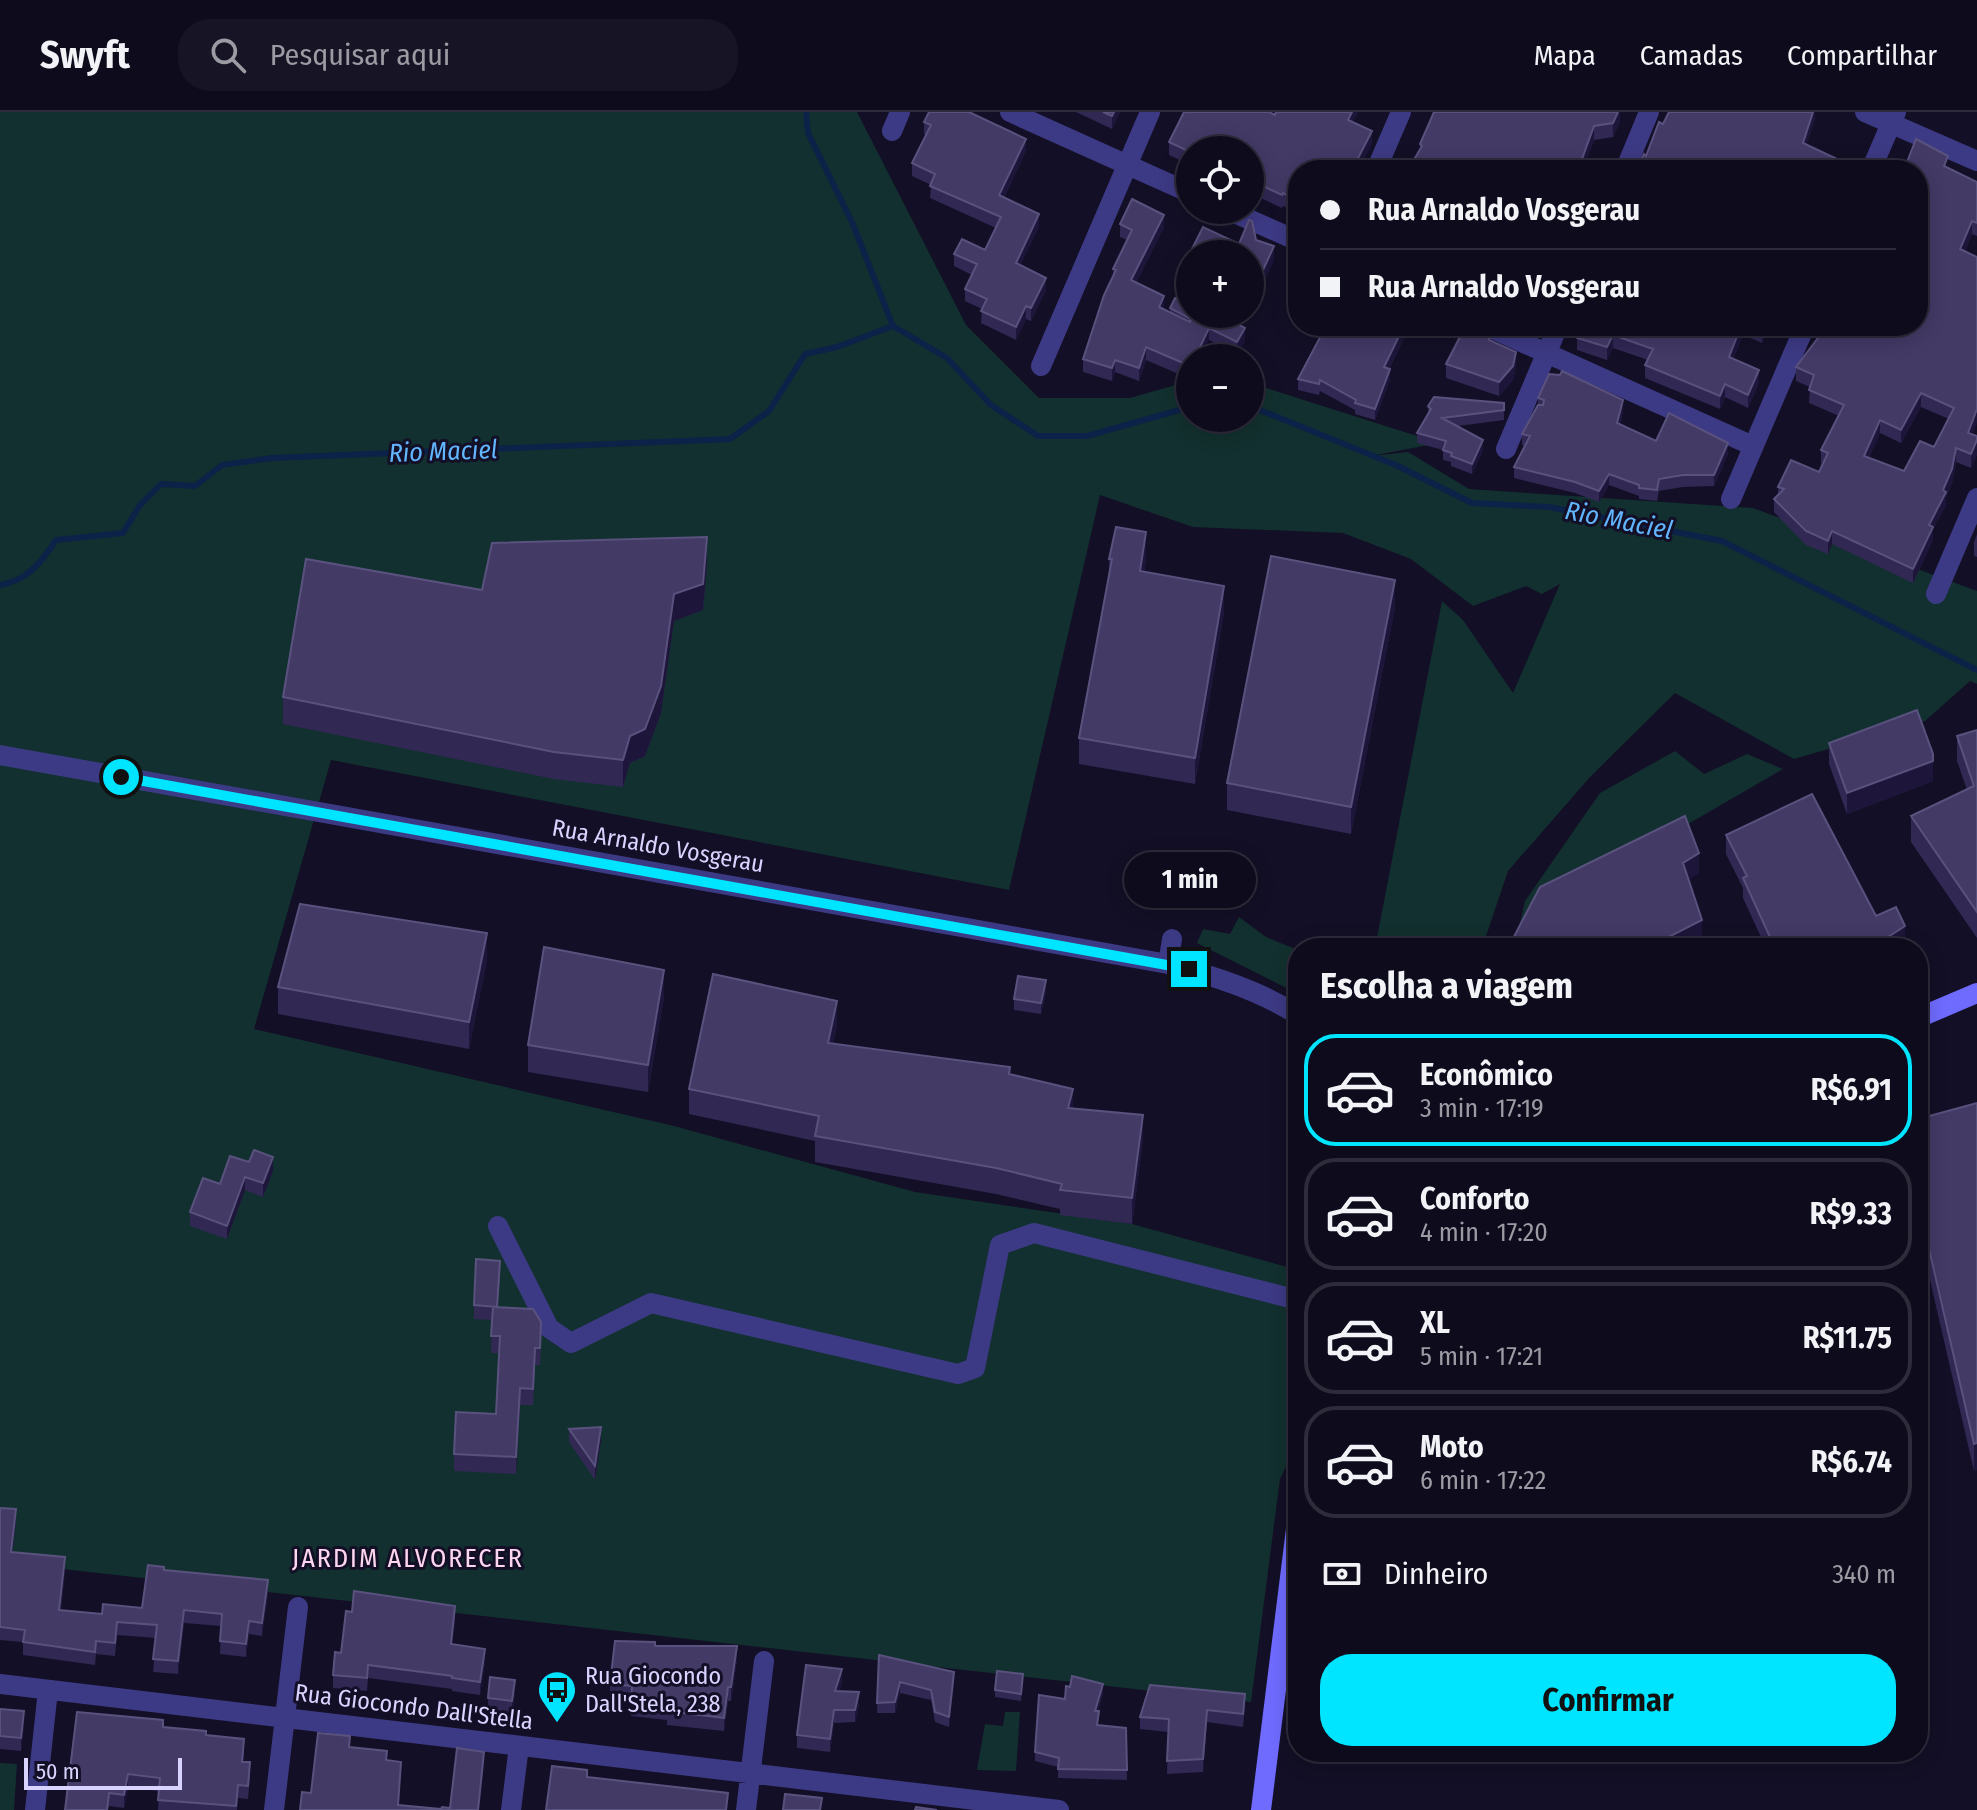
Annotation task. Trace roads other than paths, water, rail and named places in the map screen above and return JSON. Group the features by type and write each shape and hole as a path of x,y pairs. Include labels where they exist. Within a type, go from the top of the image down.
{"main road":[{"path":"1928,1014 1977,993"},
{"path":"1261,1810 1288,1593"}],"street":[{"path":"892,131 900,112"},
{"path":"1010,112 1176,187"},
{"path":"1041,366 1150,112"},
{"path":"1380,160 1401,112"},
{"path":"1629,160 1649,112"},
{"path":"1865,112 1894,118 1977,161"},
{"path":"1875,160 1894,118"},
{"path":"1260,224 1288,237"},
{"path":"1509,336 1753,446"},
{"path":"1506,449 1554,336"},
{"path":"1731,499 1801,336"},
{"path":"1936,594 1977,498"},
{"name":"Rua Arnaldo Vosgerau","path":"0,755 1168,964 1249,989 1288,1010"},
{"path":"1168,964 1172,939"},
{"path":"498,1226 549,1328 571,1343 651,1303 958,1374 975,1368 1000,1245 1034,1233 1288,1297"},
{"path":"274,1810 298,1607"},
{"path":"746,1810 764,1661"},
{"name":"Rua Giocondo Dall'Stella","path":"0,1684 750,1773 984,1806 1059,1810"},
{"path":"35,1810 48,1690"},
{"path":"511,1810 519,1746"}],"waterway":[{"name":"Rio Maciel","path":"806,112 808,133 852,222 893,326 947,358 991,405 1038,436 1087,436 1176,411"},
{"name":"Rio Maciel","path":"0,585 26,575 56,540 123,533 140,505 161,484 195,486 222,465 272,458 730,439 769,411 805,354 837,347 893,326"},
{"name":"Rio Maciel","path":"1264,412 1398,466 1472,503 1549,507 1722,541 1977,670"}],"place":[{"name":"Rua Giocondo Dall'Stela, 238","path":"557,1724"}],"district":[{"name":"JARDIM ALVORECER","path":"408,1558"}]}
